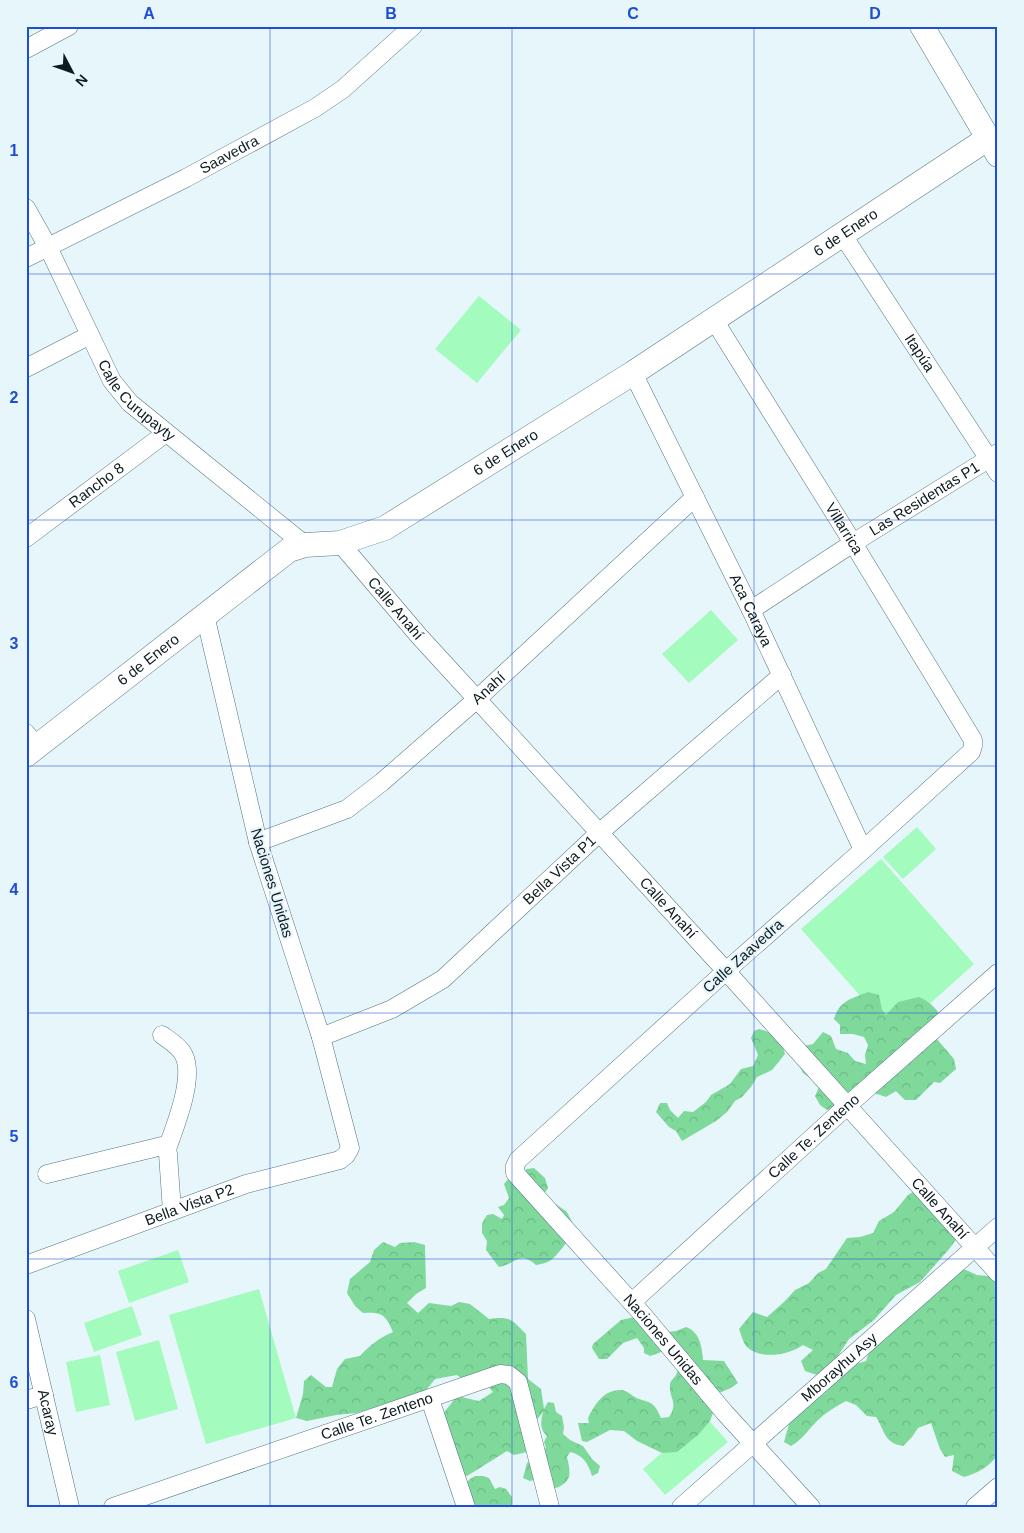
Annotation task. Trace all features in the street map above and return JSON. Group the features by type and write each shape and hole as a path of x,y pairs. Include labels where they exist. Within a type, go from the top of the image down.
{"main road":[{"path":"922,26 992,147"},
{"name":"6 de Enero","path":"30,745 289,550 305,545 340,543 385,528 633,373 842,234 992,147"}],"street":[{"path":"26,49 69,26"},
{"name":"Saavedra","path":"26,258 193,174 315,108 343,89 413,26"},
{"name":"Calle Curupayty","path":"26,208 48,247 112,381 130,403 305,545"},
{"name":"Itapúa","path":"842,234 995,462"},
{"name":"Villarrica","path":"714,320 973,740"},
{"path":"26,368 90,335"},
{"name":"Aca Caraya","path":"633,373 751,610 863,850"},
{"name":"Rancho 8","path":"26,538 166,433"},
{"name":"Las Residentas P1","path":"751,610 853,543 995,462"},
{"name":"Anahí","path":"258,842 347,809 382,782 477,699 695,497"},
{"name":"Calle Anahí","path":"340,543 419,636 726,970 998,1273"},
{"name":"Naciones Unidas","path":"205,615 258,842 321,1037 350,1148"},
{"name":"Bella Vista P1","path":"321,1037 392,1009 443,979 599,833 782,675"},
{"name":"Calle Zaavedra","path":"515,1173 515,1166 518,1160 726,970 971,752 974,746 973,740"},
{"name":"Calle Te. Zenteno","path":"632,1302 847,1106 998,973"},
{"path":"162,1034 184,1053 187,1072 184,1098 167,1149 172,1211"},
{"path":"47,1174 162,1146 167,1149"},
{"name":"Bella Vista P2","path":"26,1264 246,1184 340,1160 350,1148"},
{"name":"Naciones Unidas","path":"515,1173 632,1302 711,1396 811,1507"},
{"name":"Mborayhu Asy","path":"681,1507 998,1227"},
{"name":"Acaray","path":"26,1319 70,1507"},
{"name":"Calle Te. Zenteno","path":"114,1507 500,1374 509,1375 518,1382 550,1507"},
{"path":"26,1400 44,1396"},
{"path":"430,1398 466,1507"},
{"path":"975,1507 998,1487"}],"green space":[{"path":"479,296 521,330 477,383 435,349"},
{"path":"711,610 738,640 689,683 662,654"},
{"path":"917,827 936,849 903,879 883,857"},
{"path":"881,859 974,964 895,1035 801,929"},
{"path":"868,992 879,995 882,1010 886,1015 898,1002 919,997 932,1005 942,1018 945,1028 937,1039 954,1059 956,1069 940,1083 934,1082 916,1100 905,1100 896,1091 886,1097 856,1087 832,1108 827,1110 820,1105 815,1096 820,1085 803,1073 799,1065 803,1057 804,1046 813,1044 823,1032 831,1036 836,1049 848,1053 855,1061 866,1064 865,1055 868,1045 864,1037 853,1034 840,1034 840,1025 834,1019 843,1004"},
{"path":"759,1029 776,1037 782,1045 785,1054 772,1070 757,1077 751,1087 742,1097 735,1101 727,1112 716,1121 682,1141 676,1131 669,1127 656,1112 660,1103 667,1103 670,1110 678,1118 684,1111 693,1112 706,1102 711,1095 730,1084 741,1069 753,1066 758,1055 751,1038 754,1031"},
{"path":"534,1168 545,1178 548,1188 544,1194 567,1212 575,1228 561,1250 548,1262 536,1265 521,1258 499,1267 486,1250 487,1241 482,1233 482,1223 487,1215 493,1214 502,1219 504,1215 498,1207 504,1205 509,1198 504,1184 509,1178 515,1179 527,1169"},
{"path":"921,1187 964,1228 950,1248 920,1282 896,1295 874,1320 849,1339 830,1368 817,1375 805,1371 801,1361 813,1350 803,1345 791,1351 775,1355 759,1354 747,1347 739,1329 753,1312 767,1317 795,1290 809,1283 818,1273 826,1269 847,1238 873,1233 879,1221 894,1212 908,1195"},
{"path":"383,1242 395,1247 400,1243 414,1242 425,1245 426,1288 407,1303 418,1313 429,1303 451,1306 459,1302 470,1304 489,1319 506,1318 510,1320 526,1334 528,1379 541,1389 544,1409 548,1402 554,1403 556,1412 562,1416 563,1434 570,1440 583,1446 592,1459 600,1466 598,1473 592,1476 584,1460 570,1452 567,1457 568,1479 557,1488 550,1490 538,1479 530,1481 523,1478 527,1463 546,1448 544,1442 547,1436 541,1424 543,1412 532,1426 527,1452 514,1455 507,1451 467,1476 455,1473 442,1415 457,1396 479,1401 493,1392 484,1381 470,1385 457,1375 435,1379 427,1389 408,1401 356,1413 307,1421 296,1418 303,1394 304,1381 311,1375 326,1387 332,1387 337,1369 345,1359 360,1356 375,1342 393,1332 388,1321 382,1315 363,1313 355,1306 347,1293 350,1279 370,1262 374,1250"},
{"path":"178,1250 189,1282 129,1303 118,1271"},
{"path":"958,1269 977,1275 998,1277 998,1455 987,1466 964,1477 952,1471 954,1455 945,1457 940,1449 931,1423 918,1428 903,1446 888,1439 876,1417 867,1416 856,1405 846,1401 823,1415 795,1444 791,1446 784,1442 789,1424 809,1402 824,1394 850,1366 866,1361 869,1352 898,1322 909,1318"},
{"path":"259,1289 296,1418 206,1444 169,1315"},
{"path":"132,1306 142,1335 94,1352 84,1323"},
{"path":"643,1315 668,1332 686,1327 691,1329 699,1340 703,1360 724,1361 738,1383 711,1396 706,1404 713,1413 710,1421 698,1435 677,1452 662,1453 637,1441 624,1431 610,1430 587,1442 582,1441 578,1423 589,1423 588,1418 601,1398 616,1390 622,1390 651,1403 661,1418 669,1417 672,1412 673,1404 670,1383 677,1374 678,1362 667,1350 650,1356 644,1353 644,1348 637,1338 623,1343 607,1359 599,1359 592,1348 593,1344 621,1320"},
{"path":"159,1340 178,1409 135,1421 116,1352"},
{"path":"100,1355 110,1405 76,1412 66,1362"},
{"path":"705,1416 728,1442 665,1495 643,1469"},
{"path":"475,1476 489,1478 495,1489 500,1487 506,1489 512,1497 512,1507 473,1507 462,1487"}]}
